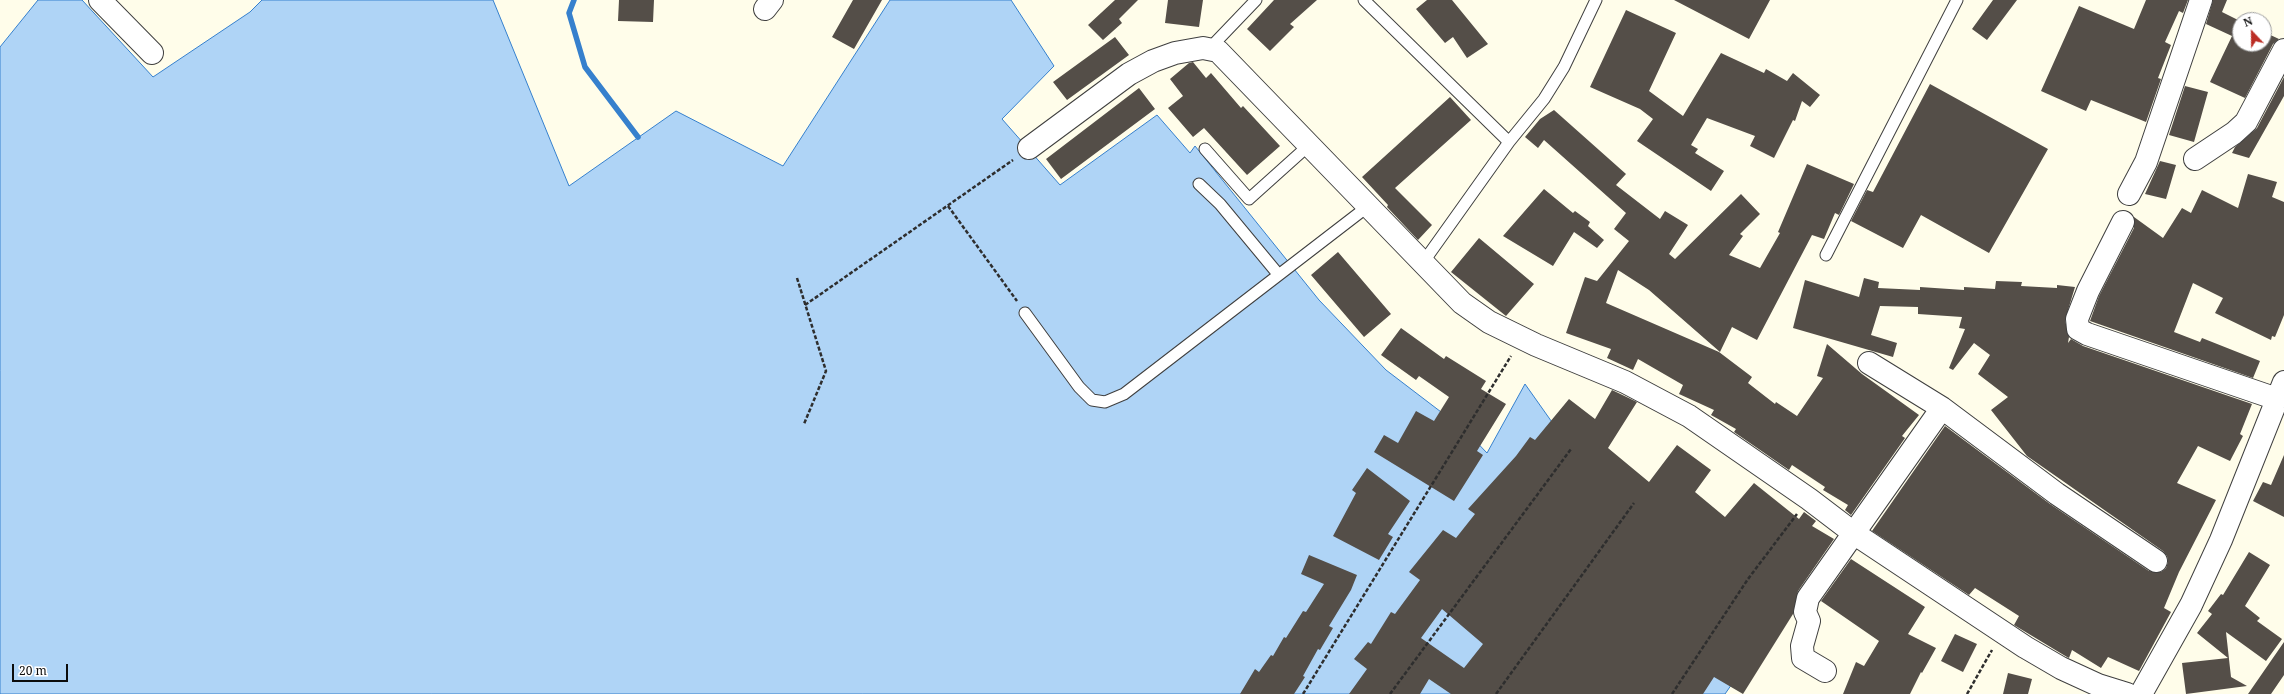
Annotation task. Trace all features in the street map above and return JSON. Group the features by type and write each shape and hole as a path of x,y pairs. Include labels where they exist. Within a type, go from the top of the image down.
{"street":[{"path":"100,0 152,53"},
{"path":"2129,194 2146,162 2201,0"},
{"path":"1029,148 1129,74 1153,60 1175,53 1210,48 1224,56 1308,146 1422,264 1462,303 1489,322 1522,338 1625,382 1689,416 1809,499 1855,534 2002,632 2061,668 2098,685 2127,694"},
{"path":"2195,159 2234,133 2246,122 2284,50"},
{"path":"2123,222 2088,290 2077,319 2078,329 2087,334 2281,391 2221,540 2188,612 2141,694"},
{"path":"1869,363 1942,408 2057,494 2156,561"},
{"path":"1825,671 1803,658 1802,646 1809,621 1804,612 1805,605 1830,566 1855,534 1942,408"}],"lane":[{"path":"1210,48 1256,0"},
{"path":"1364,0 1509,142"},
{"path":"1422,264 1509,142 1544,99 1564,67 1596,0"},
{"path":"1826,255 1957,0"},
{"path":"1205,149 1249,199 1308,146"},
{"path":"1199,184 1220,204 1278,274"},
{"path":"1025,313 1079,387 1092,400 1105,402 1124,394 1367,207"}],"path":[{"path":"805,305 1029,148"},
{"path":"948,206 1025,313"},
{"path":"797,278 826,371 804,424"},
{"path":"1303,694 1522,338"},
{"path":"1390,694 1571,449"},
{"path":"1672,694 1748,579 1809,499"},
{"path":"1496,694 1634,503"},
{"path":"1967,694 2002,632"}],"water":[{"path":"38,0 82,0 153,77 250,12 262,0 493,0 569,186 676,111 783,166 890,0 1011,0 1054,66 1002,119 1060,185 1157,115 1190,153 1195,146 1319,300 1386,370 1466,431 1487,453 1525,384 1571,449 1790,600 1725,694 0,694 0,47"}],"building":[{"path":"619,0 654,0 653,22 618,21"},
{"path":"853,0 882,0 854,49 832,37"},
{"path":"1115,0 1138,0 1119,19 1122,23 1103,40 1088,25"},
{"path":"1168,0 1203,0 1199,27 1165,23"},
{"path":"1274,0 1317,0 1290,24 1294,27 1270,51 1247,29"},
{"path":"1427,0 1452,0 1488,44 1467,58 1453,37 1445,43 1416,9"},
{"path":"1674,0 1770,0 1749,39"},
{"path":"1993,0 2017,0 1987,40 1972,29"},
{"path":"2146,0 2188,0 2183,13 2179,11 2165,42 2171,45 2158,78 2161,79 2146,122 2091,100 2086,111 2041,91 2079,6 2134,29"},
{"path":"2213,0 2227,0 2222,12 2232,17 2232,36 2206,24"},
{"path":"1626,10 1676,33 1649,91 1683,116 1721,53 1764,73 1766,69 1787,81 1793,73 1820,95 1810,107 1802,101 1795,121 1793,120 1774,158 1750,146 1755,136 1707,118 1691,145 1698,149 1695,153 1724,171 1711,191 1637,141 1653,119 1640,109 1590,87"},
{"path":"2232,36 2232,52 2269,52 2245,98 2210,82"},
{"path":"2272,36 2279,39 2272,46"},
{"path":"1115,37 1129,55 1067,100 1053,82"},
{"path":"1193,62 1206,78 1211,73 1241,108 1243,106 1280,146 1247,175 1204,128 1193,137 1168,108 1183,96 1170,79 1189,63"},
{"path":"2284,77 2284,96 2249,158 2232,153 2235,147 2257,128"},
{"path":"1930,84 2048,149 1989,253 1921,215 1903,248 1851,221 1867,190 1873,192"},
{"path":"2185,86 2208,92 2194,142 2169,135"},
{"path":"1139,88 1155,109 1061,179 1046,159"},
{"path":"1450,97 1471,120 1395,188 1432,225 1418,240 1387,207 1388,205 1362,177"},
{"path":"1554,110 1626,174 1616,185 1660,219 1665,211 1688,225 1669,254 1675,259 1741,194 1760,214 1740,234 1743,236 1729,255 1760,268 1780,233 1778,232 1807,164 1854,184 1839,215 1835,213 1824,239 1812,235 1757,340 1732,327 1720,352 1649,290 1618,270 1606,303 1719,352 1752,377 1748,383 1775,404 1776,402 1797,416 1823,378 1817,376 1827,344 1862,374 1919,415 1902,436 1905,438 1851,515 1845,510 1848,505 1823,490 1825,487 1792,465 1789,470 1734,432 1736,429 1711,415 1714,410 1679,394 1683,385 1638,359 1633,370 1607,358 1611,349 1566,333 1585,277 1597,281 1629,241 1614,229 1626,213 1544,140 1538,148 1525,137 1540,119"},
{"path":"2160,161 2176,165 2166,199 2145,194"},
{"path":"2248,174 2277,182 2272,197 2284,202 2284,315 2275,337 2272,336 2271,340 2215,313 2223,298 2193,283 2174,332 2200,342 2202,338 2260,361 2253,378 2090,321 2099,296 2134,228 2134,217 2163,238 2182,208 2191,213 2202,190 2238,208"},
{"path":"1544,189 1573,213 1575,211 1590,222 1588,226 1604,240 1597,248 1574,232 1553,266 1503,236"},
{"path":"1479,238 1534,284 1506,316 1451,272"},
{"path":"1338,252 1391,314 1364,337 1311,275"},
{"path":"1864,278 1879,282 1878,288 1920,290 1920,287 1964,290 1964,287 1995,289 1996,281 2022,282 2021,286 2057,288 2057,285 2075,287 2065,320 2069,337 2068,343 2071,339 2083,346 2252,404 2240,434 2243,436 2230,461 2198,446 2177,483 2216,500 2179,572 2164,608 2171,612 2139,671 2108,657 2101,668 2072,650 2069,658 2067,657 2014,625 2019,616 1975,588 1969,595 1872,531 1945,426 2050,504 2149,571 2161,572 2166,568 2168,562 2167,556 2163,551 2027,456 1991,410 2008,397 1978,374 1990,355 1974,343 1953,370 1949,368 1965,329 1959,328 1962,317 1918,314 1918,307 1880,306 1871,335 1897,343 1893,357 1793,328 1805,280 1859,297"},
{"path":"1401,328 1444,359 1446,356 1486,381 1481,389 1506,404 1477,451 1483,455 1454,501 1374,452 1384,435 1398,443 1416,411 1434,421 1449,397 1419,376 1416,380 1381,355"},
{"path":"1612,390 1637,402 1608,448 1649,482 1677,445 1711,470 1695,492 1725,517 1754,483 1799,519 1804,512 1816,521 1812,526 1834,539 1798,591 1793,614 1743,694 1714,677 1703,694 1451,694 1429,679 1420,694 1349,694 1367,669 1354,659 1368,642 1371,644 1391,612 1395,614 1420,580 1409,572 1443,530 1456,538 1475,514 1468,509 1516,456 1530,437 1535,440 1569,399 1595,419","holes":["1442,609 1483,644 1464,668 1421,638"]},
{"path":"2284,455 2284,517 2253,501 2263,482 2271,485"},
{"path":"1367,468 1410,501 1388,534 1393,537 1379,560 1333,536 1356,493 1352,490"},
{"path":"2249,552 2270,565 2245,606 2260,618 2257,621 2282,639 2266,661 2226,632 2231,677 2247,686 2186,694 2182,663 2228,658 2197,633 2212,614 2208,611 2221,594 2223,595"},
{"path":"1309,555 1357,575 1351,590 1329,626 1333,628 1320,650 1318,649 1303,676 1305,677 1294,694 1240,694 1255,669 1259,672 1271,655 1273,656 1284,637 1286,638 1303,611 1306,612 1324,584 1301,574"},
{"path":"1851,559 1925,607 1908,634 1936,648 1922,673 1921,672 1910,694 1843,694 1856,662 1864,666 1879,641 1821,601"},
{"path":"1955,634 1977,644 1963,672 1941,661"},
{"path":"2284,642 2284,675 2271,694 2248,694"},
{"path":"2008,673 2032,679 2028,694 2003,694"}],"waterway":[{"path":"574,0 569,13 585,67 638,137"}]}
